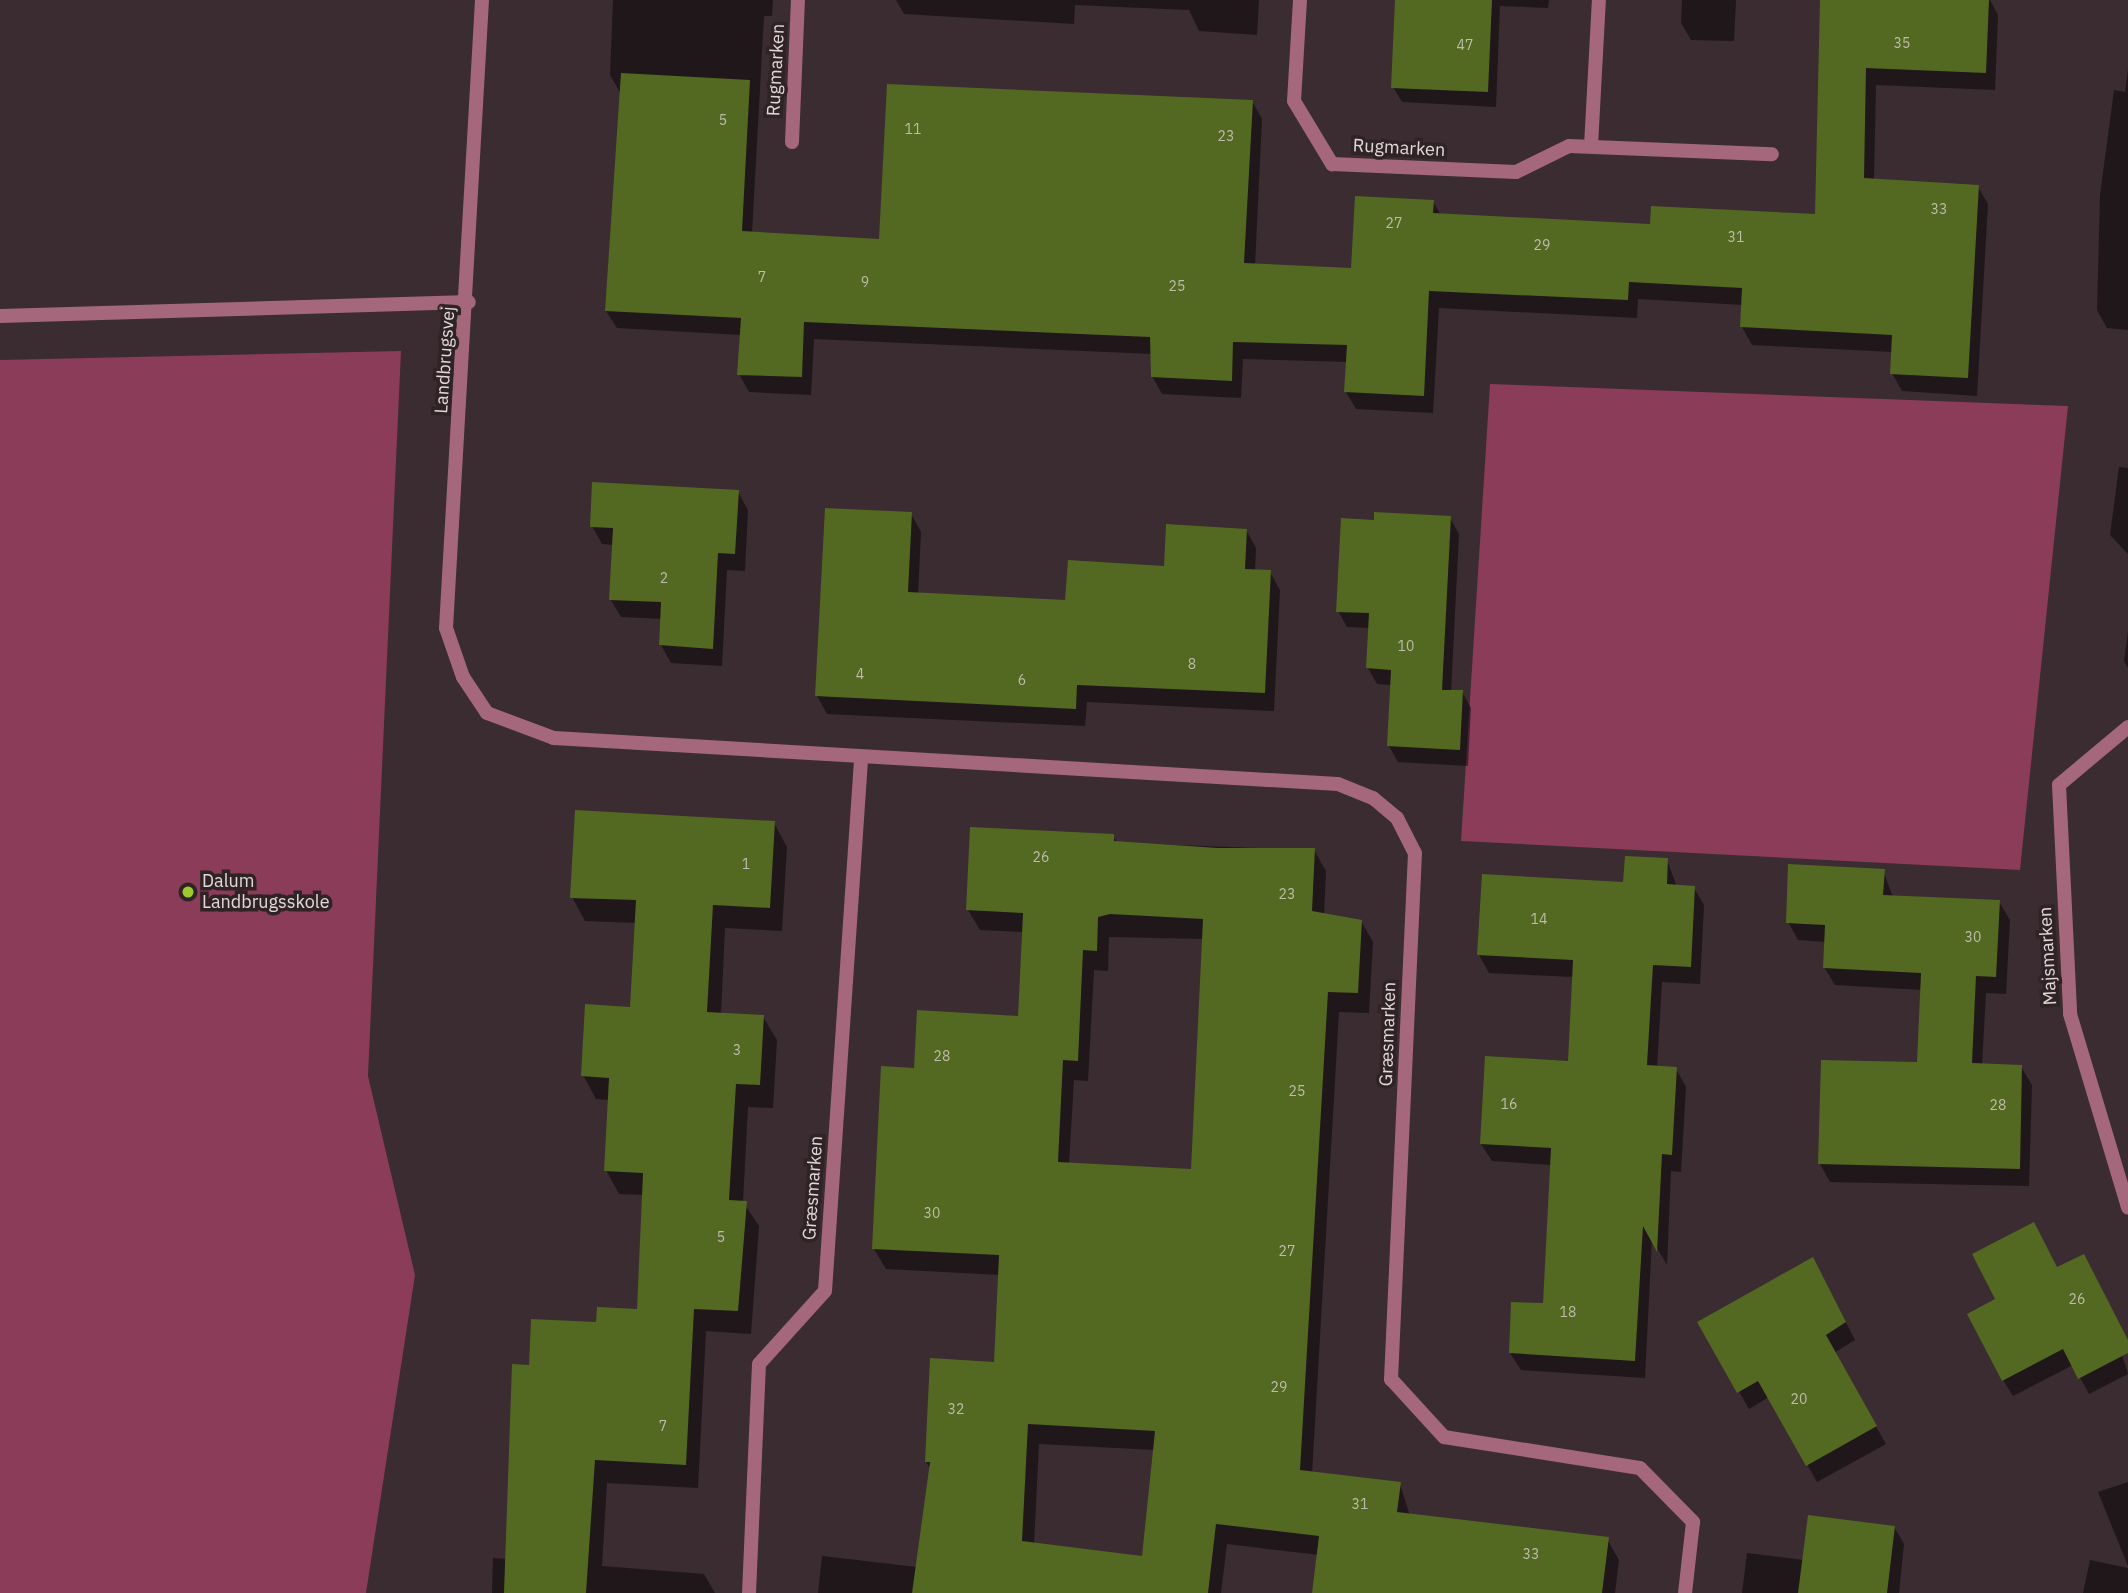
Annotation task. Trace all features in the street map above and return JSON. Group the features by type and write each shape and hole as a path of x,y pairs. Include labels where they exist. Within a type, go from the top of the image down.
{"street":[{"name":"Landbrugsvej","path":"482,0 469,302 446,628 463,677 487,713"},
{"name":"Rugmarken","path":"792,142 798,0"},
{"name":"Rugmarken","path":"1300,0 1294,101 1332,164 1516,172 1569,146 1772,154"},
{"path":"1591,146 1599,0"},
{"path":"0,316 469,302"},
{"name":"Græsmarken","path":"487,713 554,738 861,760 1338,784 1397,818 1415,853 1391,1379 1444,1437 1640,1468 1693,1522 1685,1593"},
{"name":"Majsmarken","path":"2128,727 2060,785 2070,1014 2128,1207"},
{"name":"Græsmarken","path":"749,1593 759,1364 825,1290 861,760"}],"shaded area":[{"name":"Dalum Landbrugsskole","path":"401,351 368,1076 415,1275 366,1593 0,1593 0,360"},
{"path":"1490,384 2068,406 2020,870 1461,841"}],"building":[{"path":"1395,0 1492,0 1488,92 1391,88"},
{"path":"1820,0 1989,0 1986,73 1866,68 1864,178 1979,185 1968,378 1890,374 1892,335 1740,327 1742,288 1629,282 1628,300 1429,291 1424,396 1344,392 1347,345 1233,342 1232,381 1151,377 1150,337 804,322 802,377 737,375 741,318 605,311 621,73 750,80 742,231 879,239 887,84 1253,100 1244,263 1351,268 1355,196 1434,200 1433,213 1650,224 1651,206 1815,214"},
{"path":"592,482 739,490 735,554 718,553 713,649 659,645 661,602 609,600 613,528 590,527"},
{"path":"825,508 912,512 908,592 1065,600 1068,560 1164,566 1166,524 1247,529 1245,569 1271,570 1265,693 1077,685 1076,709 815,696"},
{"path":"1374,512 1451,516 1442,690 1463,690 1460,750 1387,746 1391,670 1366,668 1369,613 1336,612 1341,518 1374,520"},
{"path":"575,810 775,821 770,908 713,905 707,1012 764,1015 760,1085 736,1084 729,1200 747,1201 738,1311 694,1309 686,1465 595,1460 586,1593 504,1593 512,1364 529,1365 531,1319 596,1322 597,1307 637,1309 643,1173 604,1171 609,1078 581,1076 585,1004 630,1007 636,900 570,898"},
{"path":"970,827 1114,834 1114,841 1218,848 1315,848 1312,911 1362,920 1358,993 1328,992 1300,1470 1401,1482 1397,1512 1609,1537 1602,1593 1312,1593 1319,1536 1216,1524 1208,1593 912,1593 930,1462 925,1462 930,1358 994,1362 999,1255 872,1249 881,1066 914,1068 917,1010 1018,1016 1023,913 966,910","holes":["1110,914 1203,919 1191,1169 1058,1162 1063,1060 1078,1061 1083,950 1097,951 1098,917","1028,1424 1155,1431 1142,1556 1022,1541"]},
{"path":"1625,856 1668,858 1667,884 1695,886 1691,967 1653,965 1647,1065 1677,1067 1672,1155 1662,1154 1657,1252 1643,1226 1635,1361 1509,1353 1511,1302 1543,1303 1551,1148 1480,1144 1485,1056 1568,1061 1573,960 1477,955 1482,874 1623,882"},
{"path":"1788,864 1885,869 1883,895 2000,900 1996,977 1976,976 1972,1063 2022,1065 2020,1169 1818,1164 1821,1060 1917,1062 1921,973 1823,968 1825,925 1786,923"},
{"path":"2034,1222 2057,1267 2084,1254 2128,1340 2128,1353 2078,1379 2063,1349 2002,1381 1967,1314 1995,1299 1972,1254"},
{"path":"1813,1257 1846,1322 1826,1335 1877,1426 1806,1466 1758,1381 1737,1393 1697,1322"},
{"path":"1808,1515 1895,1526 1887,1593 1798,1593"}],"place":[{"name":"Dalum Landbrugsskole","path":"188,892"}]}
